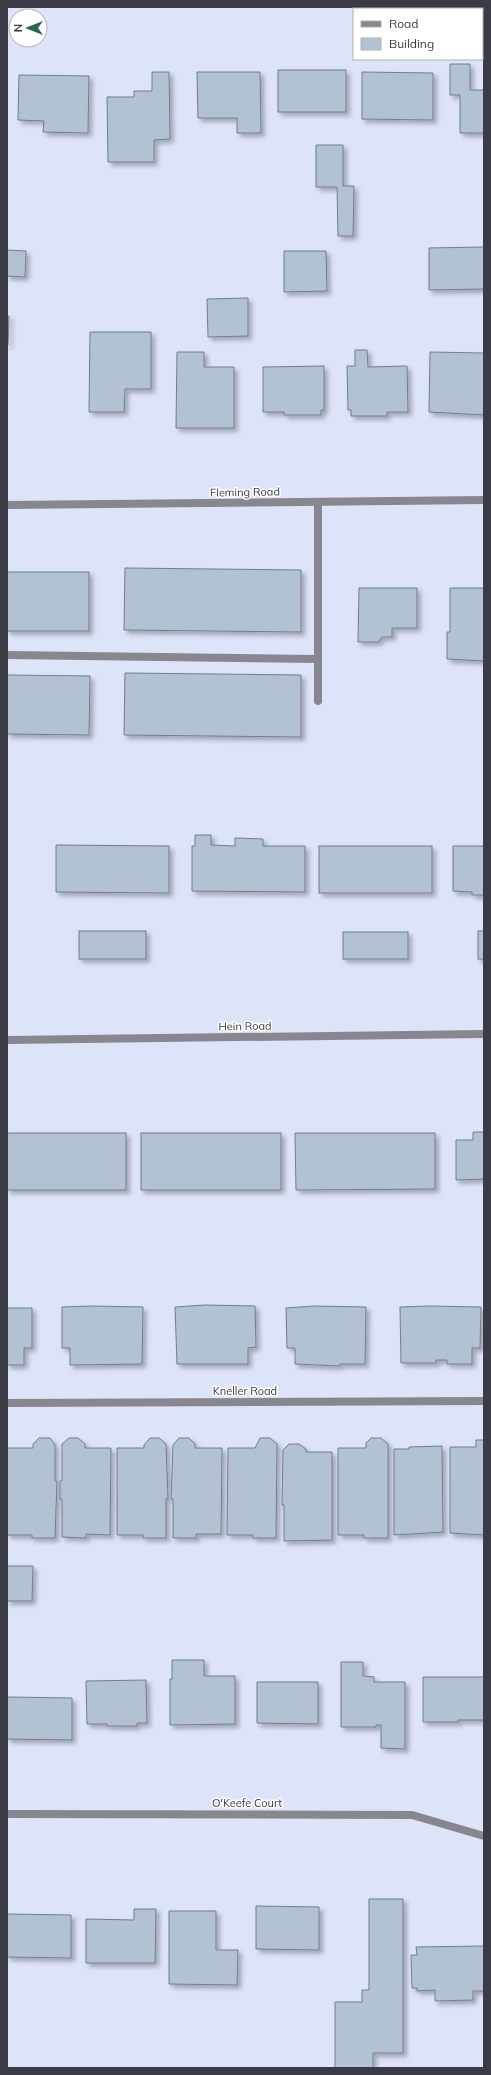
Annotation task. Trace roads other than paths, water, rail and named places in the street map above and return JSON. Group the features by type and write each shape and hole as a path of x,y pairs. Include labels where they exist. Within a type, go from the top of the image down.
{"street":[{"name":"Fleming Road","path":"7,505 484,500"},
{"path":"318,502 318,701"},
{"path":"7,655 318,659"},
{"name":"Hein Road","path":"7,1040 484,1034"},
{"name":"Kneller Road","path":"7,1404 484,1401"},
{"name":"O'Keefe Court","path":"7,1814 412,1815 484,1836"}]}
